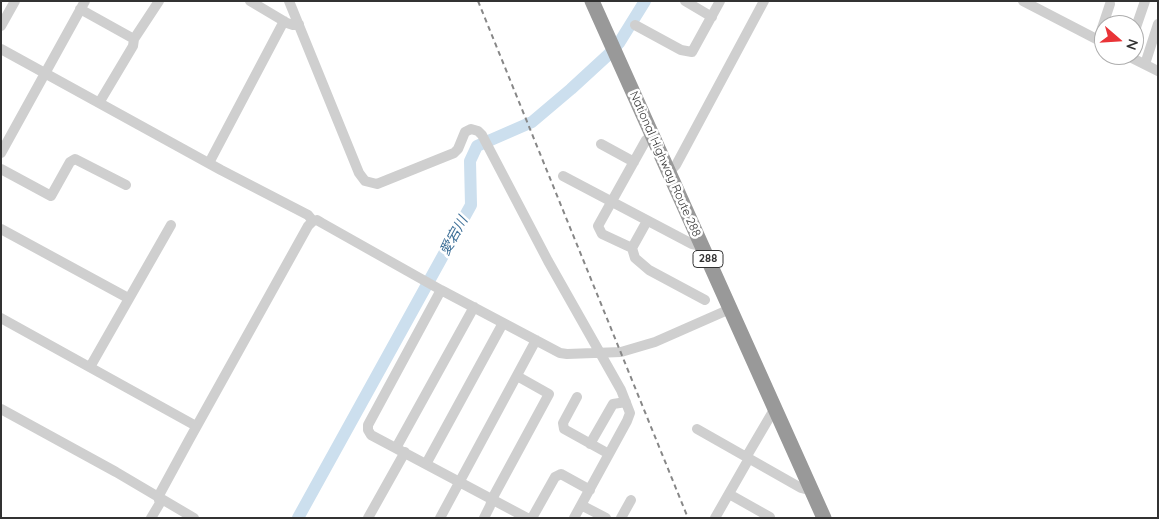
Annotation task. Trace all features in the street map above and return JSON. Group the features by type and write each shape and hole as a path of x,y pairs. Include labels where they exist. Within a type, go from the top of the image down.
{"highway":[{"name":"National Highway Route 288","path":"592,1 824,518"}],"street":[{"path":"1,26 15,1"},
{"path":"99,103 132,46 134,39 159,1"},
{"path":"250,1 284,21 291,24 299,24"},
{"path":"289,1 359,173 365,181 377,184 454,153 458,149 465,132 473,129 480,133 548,261 600,353 630,413 574,518"},
{"path":"686,1 712,17"},
{"path":"635,25 690,53 720,1"},
{"path":"669,172 676,165 764,1"},
{"path":"1023,1 1094,38"},
{"path":"1140,15 1145,1"},
{"path":"1107,15 1110,4"},
{"path":"1,153 83,5 134,39"},
{"path":"209,162 284,21"},
{"path":"1158,24 1145,64 1158,71"},
{"path":"1,49 308,215 313,221"},
{"path":"632,248 602,234 598,228 599,223 646,140 653,135"},
{"path":"602,144 634,162"},
{"path":"1,169 51,196 70,162 75,159 126,185"},
{"path":"563,176 692,244 702,246"},
{"path":"151,518 160,503 158,497 196,426 308,226 313,221 317,220 441,290 563,353 621,352 655,342 730,309"},
{"path":"647,221 632,248 635,258 650,270 705,300"},
{"path":"90,368 171,225"},
{"path":"1,229 128,298"},
{"path":"441,290 367,428 371,435 527,517 555,477 561,474 590,490"},
{"path":"368,518 400,450 474,307"},
{"path":"1,318 196,426"},
{"path":"426,464 503,323"},
{"path":"440,518 536,340"},
{"path":"484,518 492,499 549,394 517,376"},
{"path":"577,397 563,423 564,429 609,454"},
{"path":"590,444 613,404 626,402"},
{"path":"715,518 747,462 748,454 775,408"},
{"path":"1,410 194,518"},
{"path":"697,429 801,488 812,492"},
{"path":"729,494 770,517"},
{"path":"622,518 631,500"},
{"path":"581,505 606,518"}],"waterway":[{"name":"愛宕川","path":"298,518 471,205 470,161 477,146 532,122 571,89 619,43 645,1"}],"railway":[{"path":"478,1 688,518"}]}
